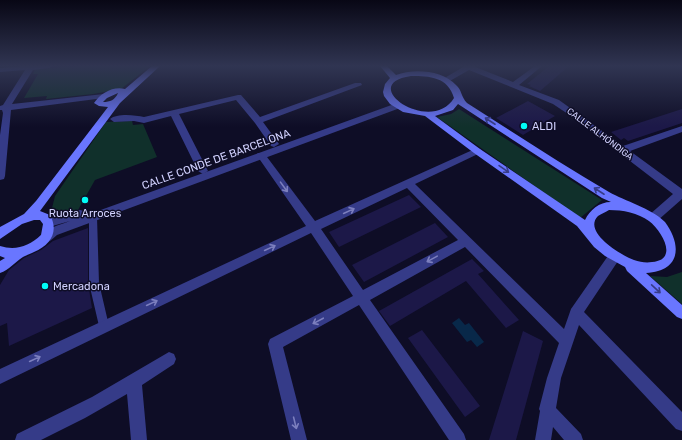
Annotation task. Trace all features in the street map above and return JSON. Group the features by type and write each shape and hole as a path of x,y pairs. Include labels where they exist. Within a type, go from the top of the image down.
{"main road":[{"path":"99,104 108,94 122,87"},
{"path":"0,234 9,225 28,217 42,202 102,118 132,87"},
{"path":"388,87 388,98 397,106 413,112 427,114 440,112 452,107 458,98"},
{"path":"427,114 477,151 582,223 601,247 614,258 630,265 643,268 658,268 667,266 674,258 679,249 671,236 652,218 606,195 464,104 458,98 457,91 454,87"},
{"path":"99,104 106,106 119,99 123,91 119,90 108,94"},
{"path":"99,104 102,118"},
{"path":"0,268 18,254 31,249 44,239 49,230 45,220 42,202"},
{"path":"592,236 589,224 591,215 597,209 613,206 634,209"},
{"path":"28,217 45,220"},
{"path":"0,254 18,254"},
{"path":"630,265 682,313"}],"street":[{"path":"0,176 3,110 18,87"},
{"path":"258,121 354,87"},
{"name":"CALLE ALHÓNDIGA","path":"518,87 556,102 681,194"},
{"path":"3,110 108,94"},
{"path":"114,119 134,118 144,120 238,97 258,121 274,144"},
{"name":"CALLE CONDE DE BARCELONA","path":"45,220 69,218 203,171 383,103 388,98"},
{"path":"3,110 99,104"},
{"name":"CALLE CONDE DE BARCELONA","path":"44,239 53,232 397,106"},
{"path":"174,113 203,171"},
{"path":"622,150 682,129"},
{"path":"0,377 104,326 477,151"},
{"path":"262,155 313,227 458,440"},
{"path":"408,183 566,340"},
{"path":"652,218 681,194"},
{"path":"93,217 94,283 104,326"},
{"path":"299,440 275,344 466,241"},
{"path":"543,440 554,378 576,312 614,258"},
{"path":"576,312 682,423"},
{"path":"23,440 41,436 134,383 169,359"},
{"path":"134,383 139,440"},
{"path":"548,409 575,440"}],"green space":[{"path":"31,87 124,87 121,89 93,94 46,99 47,96 24,98"},
{"path":"459,109 602,200 580,218 437,117 451,114"},
{"path":"132,121 133,125 143,124 157,157 95,180 78,210 60,214 54,213 52,208 55,196 106,122"},
{"path":"682,272 682,304 650,276 667,277"}],"water":[{"path":"459,318 465,325 469,323 484,342 477,347 471,340 467,342 452,323"}],"building":[{"path":"530,87 545,87 540,91"},
{"name":"ALDI","path":"528,101 555,116 523,135 496,118"},
{"path":"682,109 682,123 628,141 624,138 621,140 611,132"},
{"path":"409,195 421,207 339,247 329,232"},
{"path":"435,223 448,237 364,282 352,265"},
{"name":"Mercadona","path":"88,228 88,283 92,308 9,346 7,323 0,326 0,285 9,270 24,258 41,250 53,241"},
{"path":"472,259 484,271 478,274 519,320 506,328 466,281 390,326 379,311"},
{"path":"422,330 480,406 465,417 408,338"},
{"path":"523,331 543,341 516,440 489,440"}],"place":[{"name":"ALDI","path":"524,126"},
{"name":"Ruota Arroces","path":"85,200"},
{"name":"Mercadona","path":"45,286"}]}
